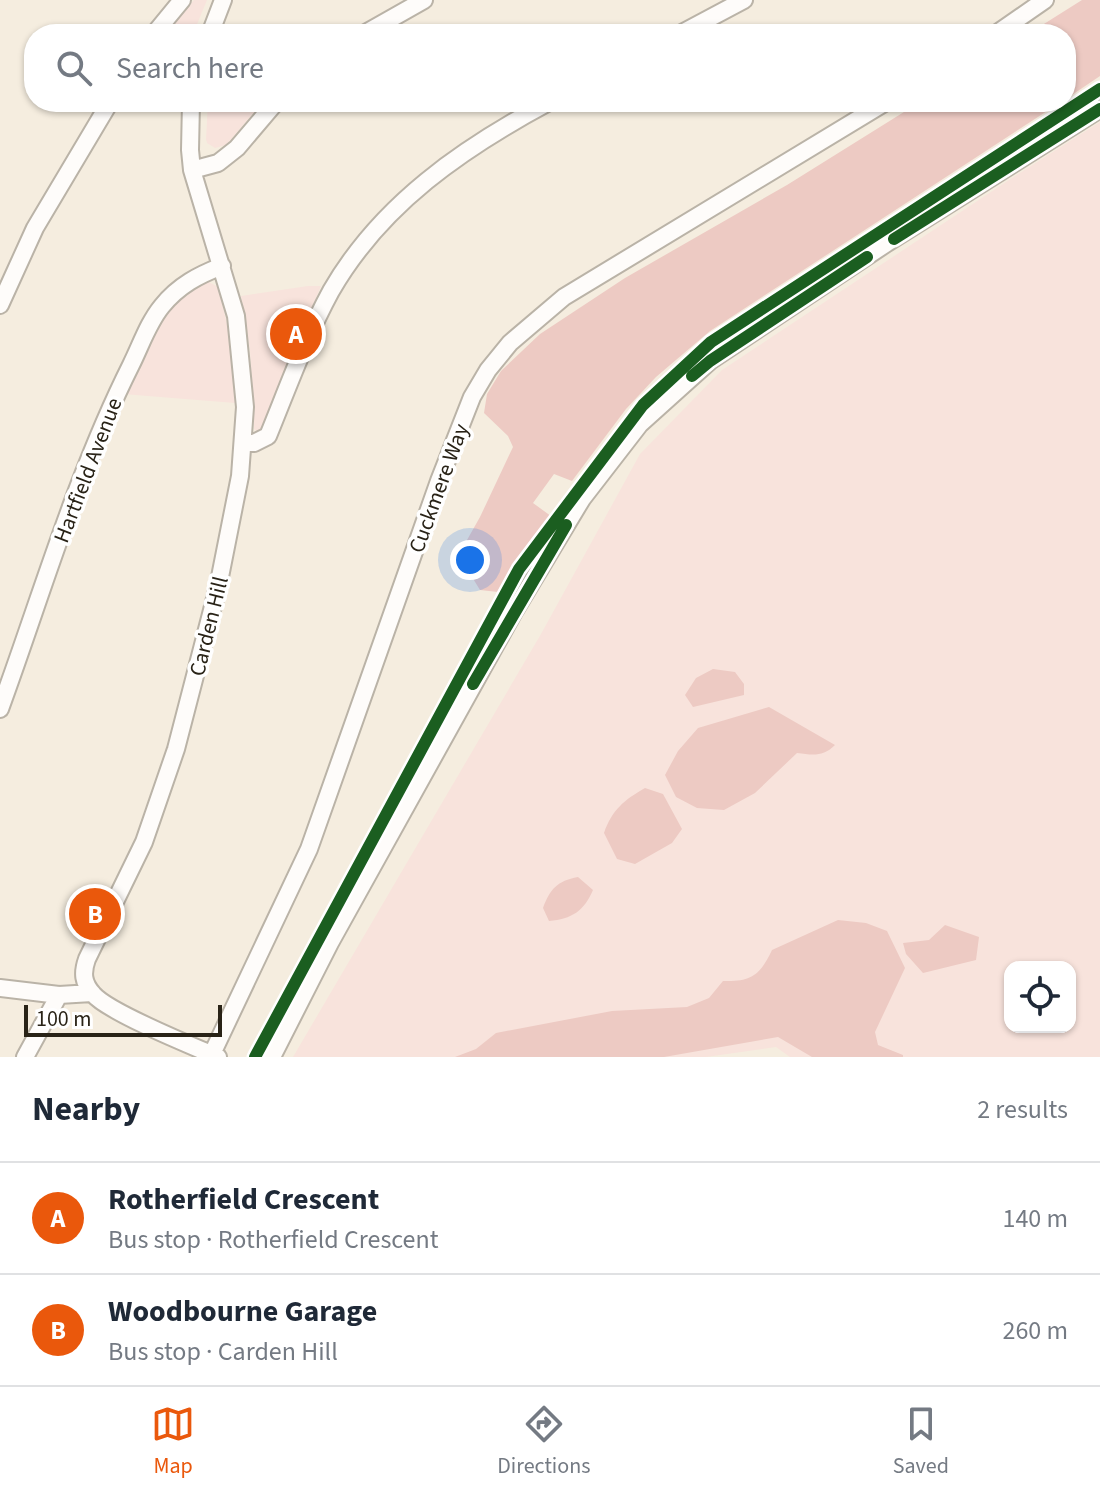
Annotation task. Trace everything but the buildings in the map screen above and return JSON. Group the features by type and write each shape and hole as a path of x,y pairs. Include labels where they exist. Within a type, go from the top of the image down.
{"street":[{"path":"162,24 182,0"},
{"path":"214,24 223,0"},
{"path":"382,24 424,0"},
{"path":"699,24 744,0"},
{"path":"1010,24 1045,0"},
{"path":"272,1057 330,943 515,610 582,499 640,424 710,361 900,235 1100,109"},
{"path":"0,305 35,228 104,112"},
{"name":"Carden Hill","path":"92,993 84,978 85,965 144,842 185,717 218,587 244,443 245,407 236,316 192,170 191,112"},
{"path":"192,170 218,163 237,148 268,112"},
{"path":"244,443 254,443 268,436 306,342 333,288 349,262 393,210 451,161 532,112"},
{"name":"Cuckmere Way","path":"215,1056 309,849 439,481 467,409 488,370 510,343 564,297 869,112"},
{"name":"Hartfield Avenue","path":"0,709 72,503 114,396 162,306 189,280 222,266"},
{"path":"0,988 59,995 92,993 101,1002 215,1056"},
{"path":"25,1057 59,995"}],"shaded area":[{"path":"194,0 207,0 197,24 172,24"},
{"path":"1082,0 1100,0 1100,76 1076,92 1076,24 1044,24"},
{"path":"207,112 254,112 226,145 215,148 206,139"},
{"path":"904,112 1046,112 710,331 656,377 626,409 572,481 554,474 533,503 555,519 498,592 480,590 472,577 454,563 513,447 508,436 484,413 487,394 501,371 540,334 625,278 787,185"},
{"path":"1100,122 1100,1057 790,1057 776,1047 706,1057 293,1057 541,634 640,454 722,370"},
{"path":"205,280 218,287 231,340 235,403 123,394 166,315 190,290"},
{"path":"321,286 259,433 254,429 250,350 241,296"},
{"path":"713,669 735,672 744,684 744,695 693,707 685,695 696,678"},
{"path":"769,707 835,745 813,755 797,753 755,793 724,810 697,808 676,797 665,775 678,751 698,728"},
{"path":"645,788 663,794 682,829 672,843 635,864 617,859 604,833 620,806"},
{"path":"578,877 593,890 586,903 571,916 549,921 543,908 548,896 560,884"},
{"path":"838,920 866,923 887,931 905,968 875,1032 878,1045 903,1057 812,1057 778,1037 664,1057 455,1057 476,1049 496,1033 612,1011 687,1007 709,998 723,981 741,980 754,975 772,950"},
{"path":"945,925 979,937 976,960 923,973 906,954 903,943 929,940"}],"cycle path":[{"path":"1076,105 1100,89"},
{"path":"894,239 1100,109"},
{"path":"255,1057 519,569 643,405 711,342 1065,112"},
{"path":"692,376 867,257"},
{"path":"473,684 566,525"}],"place":[{"name":"Rotherfield Crescent","path":"296,334"},
{"name":"Woodbourne Garage","path":"95,914"}]}
